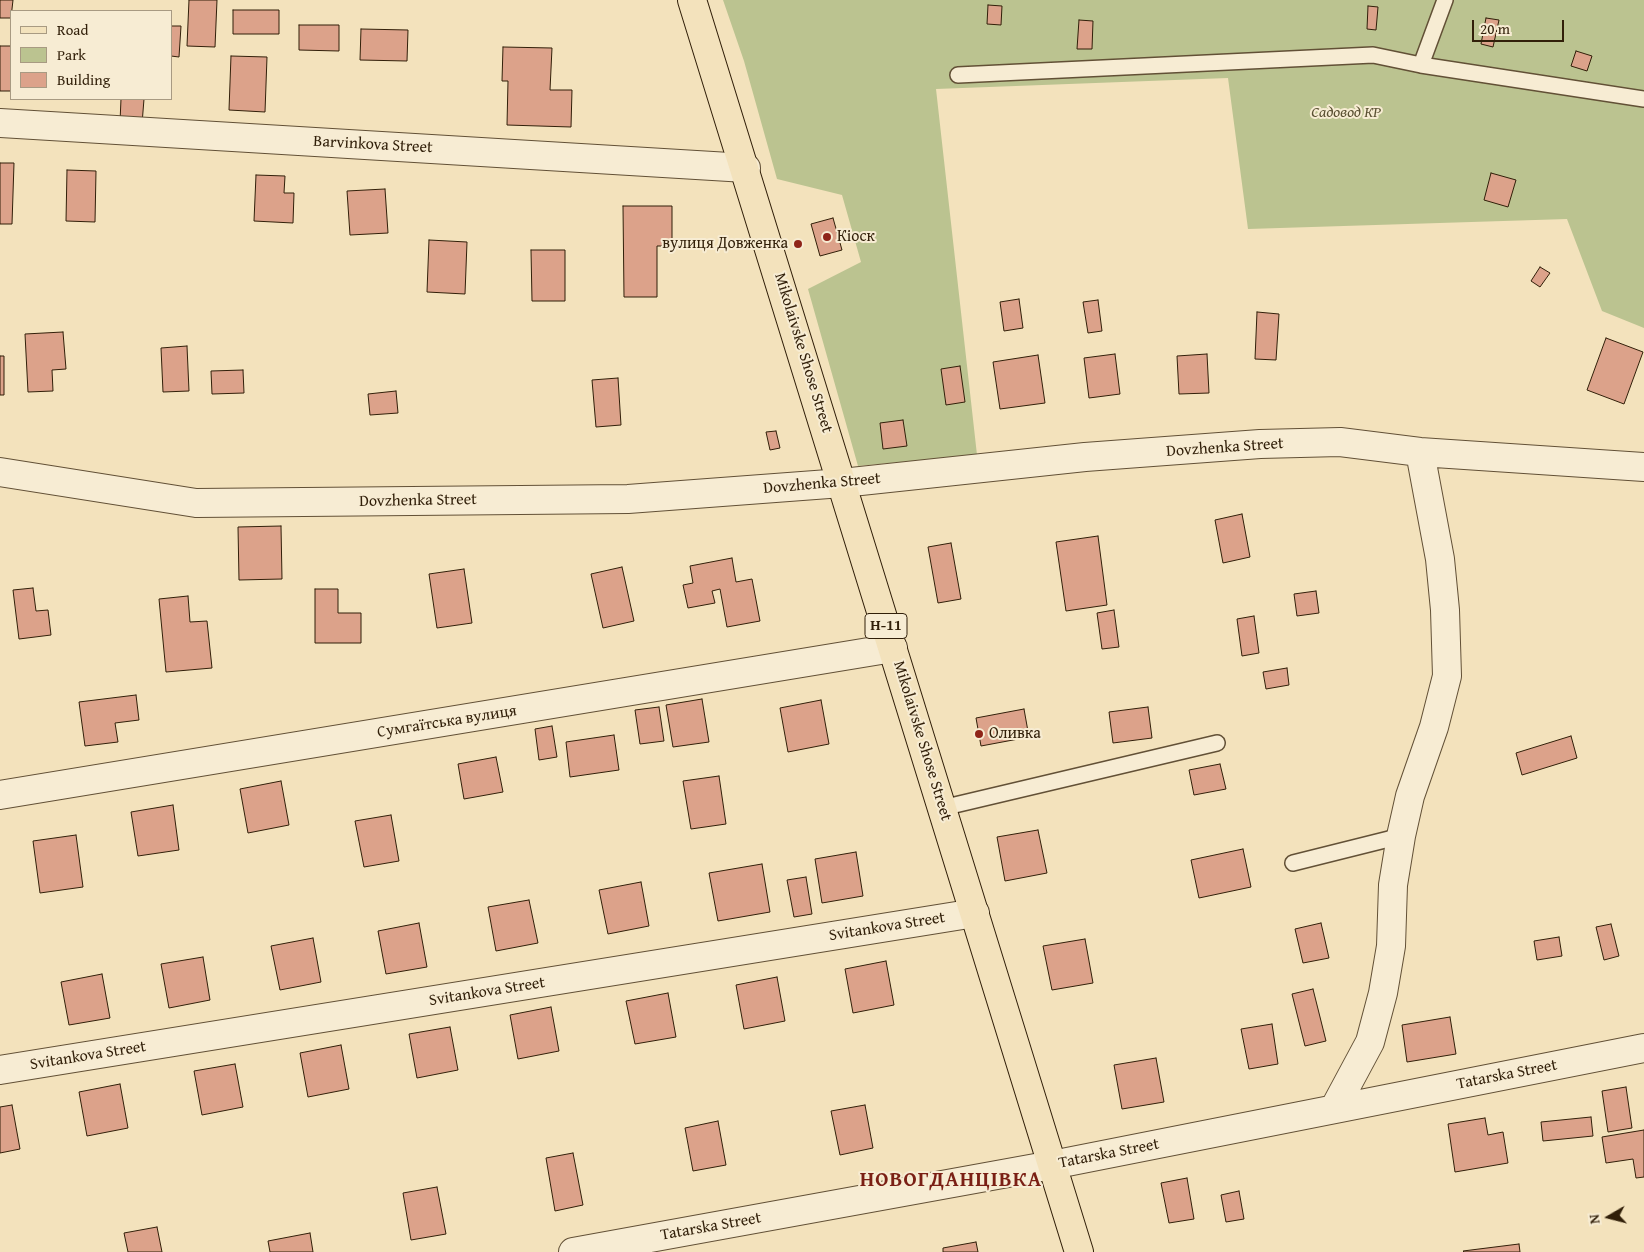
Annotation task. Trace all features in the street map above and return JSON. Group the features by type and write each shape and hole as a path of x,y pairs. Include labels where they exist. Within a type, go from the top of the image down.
{"main road":[{"name":"Mikolaivske Shose Street","path":"692,0 746,168 1079,1252"}],"street":[{"name":"Barvinkova Street","path":"0,123 746,168"},
{"name":"Dovzhenka Street","path":"0,472 196,503 628,499 842,483 1085,456 1260,444 1340,442 1420,452 1644,467"},
{"path":"1334,1109 1370,1042 1384,993 1391,946 1393,886 1400,836 1410,796 1434,728 1447,676 1445,610 1440,559 1420,452"},
{"name":"Сумгаїтська вулиця","path":"0,795 893,648"},
{"name":"Svitankova Street","path":"0,1070 975,913"},
{"name":"Tatarska Street","path":"573,1252 1052,1165 1644,1048"}],"lane":[{"path":"1421,65 1445,0"},
{"path":"958,75 1374,55 1421,65 1644,99"},
{"path":"942,808 1217,743"},
{"path":"1293,863 1400,836"}],"green space":[{"name":"Садовод КР","path":"723,0 1644,0 1644,328 1602,311 1567,219 1248,229 1228,78 936,89 977,455 858,466 808,289 861,262 842,195 777,179 744,61"}],"building":[{"path":"0,0 13,0 10,18 0,18"},
{"path":"189,0 217,0 215,47 187,46"},
{"path":"988,5 1002,6 1001,25 987,24"},
{"path":"1368,6 1378,7 1376,30 1367,29"},
{"path":"233,10 279,10 279,34 233,34"},
{"path":"1486,18 1499,20 1493,47 1481,44"},
{"path":"1079,20 1093,21 1092,49 1077,49"},
{"path":"299,25 339,25 339,51 299,50"},
{"path":"172,26 181,26 179,57 172,56"},
{"path":"361,29 408,30 407,61 360,60"},
{"path":"0,46 10,46 10,91 0,91"},
{"path":"503,47 552,48 550,90 572,90 571,127 507,125 508,81 502,81"},
{"path":"1576,51 1592,56 1587,71 1571,66"},
{"path":"231,56 267,57 265,112 229,110"},
{"path":"121,100 144,100 142,124 120,122"},
{"path":"0,163 14,163 12,224 0,224"},
{"path":"67,170 96,171 95,222 66,221"},
{"path":"1491,173 1516,180 1508,207 1484,200"},
{"path":"256,175 285,176 284,193 294,193 293,223 254,221"},
{"path":"385,189 388,233 350,235 347,191"},
{"path":"623,206 672,206 672,246 657,246 657,297 624,297"},
{"name":"Кіоск","path":"833,218 842,250 820,256 811,224"},
{"path":"429,240 467,242 465,294 427,292"},
{"path":"531,250 565,250 565,301 532,301"},
{"path":"1540,267 1550,273 1540,287 1531,281"},
{"path":"1019,299 1023,328 1004,331 1000,302"},
{"path":"1098,300 1102,331 1088,333 1083,302"},
{"path":"1257,312 1279,314 1276,360 1255,359"},
{"path":"63,332 66,369 52,370 53,391 28,392 25,334"},
{"path":"1606,338 1643,352 1624,404 1587,390"},
{"path":"187,346 189,391 163,392 161,348"},
{"path":"1115,354 1120,394 1089,398 1084,358"},
{"path":"1207,354 1209,393 1179,394 1177,356"},
{"path":"1038,355 1045,403 1000,409 993,362"},
{"path":"0,356 4,356 4,395 0,395"},
{"path":"960,366 965,402 946,405 941,369"},
{"path":"243,370 244,393 212,394 211,371"},
{"path":"618,378 621,425 596,427 592,380"},
{"path":"396,391 398,413 370,415 368,394"},
{"path":"903,420 907,446 883,449 880,423"},
{"path":"776,431 780,448 770,450 766,432"},
{"path":"1242,514 1250,557 1223,563 1215,520"},
{"path":"281,526 282,579 239,580 238,527"},
{"path":"1098,536 1107,605 1066,611 1056,542"},
{"path":"951,543 961,599 938,603 928,547"},
{"path":"732,558 736,582 752,579 760,621 727,627 720,589 712,591 715,603 688,608 683,585 693,583 690,566"},
{"path":"622,567 634,621 603,628 591,574"},
{"path":"464,569 472,623 437,628 429,574"},
{"path":"33,588 36,611 48,610 51,635 19,639 13,590"},
{"path":"315,589 338,589 338,613 361,613 361,643 315,643"},
{"path":"1316,591 1319,613 1297,616 1294,594"},
{"path":"188,596 190,622 207,621 212,668 166,672 159,599"},
{"path":"1114,610 1119,647 1102,649 1097,613"},
{"path":"1254,616 1259,653 1242,656 1237,619"},
{"path":"1287,668 1289,685 1266,689 1263,672"},
{"path":"136,695 139,720 115,723 118,742 85,746 79,702"},
{"path":"702,699 709,742 673,747 666,705"},
{"path":"821,700 829,744 788,752 780,708"},
{"path":"659,707 664,741 640,744 635,710"},
{"path":"1148,707 1152,738 1113,743 1109,712"},
{"path":"1024,709 1029,737 981,746 976,718"},
{"path":"552,726 557,757 539,760 535,729"},
{"path":"614,735 619,770 570,777 566,742"},
{"path":"1571,736 1577,758 1522,775 1516,753"},
{"path":"496,757 503,792 464,799 458,764"},
{"path":"1220,764 1226,789 1194,795 1189,770"},
{"path":"719,776 726,824 691,829 683,781"},
{"path":"281,781 289,825 248,833 240,789"},
{"path":"173,805 179,850 138,856 131,812"},
{"path":"391,815 399,861 364,867 355,821"},
{"path":"1038,830 1047,873 1005,881 997,837"},
{"path":"76,835 83,887 40,893 33,841"},
{"path":"1243,849 1251,887 1199,898 1191,860"},
{"path":"856,852 863,896 822,903 815,859"},
{"path":"762,864 770,912 718,921 709,873"},
{"path":"806,877 812,914 794,917 787,880"},
{"path":"641,882 649,926 608,934 599,890"},
{"path":"529,900 538,943 496,951 488,907"},
{"path":"419,923 427,967 386,974 378,931"},
{"path":"1321,923 1329,958 1303,963 1295,929"},
{"path":"1611,924 1619,956 1604,960 1596,927"},
{"path":"1559,937 1562,956 1537,960 1534,941"},
{"path":"313,938 321,982 280,990 271,946"},
{"path":"1085,939 1093,983 1052,990 1043,946"},
{"path":"203,957 210,1000 169,1008 161,964"},
{"path":"886,961 894,1005 853,1013 845,969"},
{"path":"102,974 110,1018 69,1025 61,982"},
{"path":"777,977 785,1021 744,1029 736,985"},
{"path":"1313,989 1326,1041 1305,1046 1292,994"},
{"path":"668,993 676,1037 635,1044 626,1001"},
{"path":"551,1007 559,1051 518,1059 510,1015"},
{"path":"1450,1017 1456,1054 1407,1062 1402,1025"},
{"path":"1272,1024 1278,1064 1249,1069 1241,1029"},
{"path":"450,1027 458,1070 417,1078 409,1034"},
{"path":"341,1045 349,1089 308,1097 300,1053"},
{"path":"1156,1058 1164,1102 1122,1109 1114,1065"},
{"path":"235,1064 243,1107 202,1115 194,1071"},
{"path":"120,1084 128,1128 87,1136 79,1092"},
{"path":"1626,1087 1632,1128 1608,1132 1602,1091"},
{"path":"12,1105 20,1149 0,1153 0,1107"},
{"path":"865,1105 873,1148 840,1155 831,1111"},
{"path":"1591,1117 1593,1136 1543,1141 1541,1122"},
{"path":"1485,1118 1488,1135 1503,1132 1508,1163 1455,1172 1448,1124"},
{"path":"718,1121 726,1165 693,1171 685,1128"},
{"path":"1644,1130 1644,1177 1636,1178 1633,1159 1606,1163 1602,1137"},
{"path":"573,1153 583,1205 555,1211 546,1158"},
{"path":"1187,1178 1194,1219 1169,1223 1161,1183"},
{"path":"437,1187 446,1234 411,1240 403,1193"},
{"path":"1239,1191 1244,1219 1226,1222 1221,1195"},
{"path":"157,1227 162,1252 128,1252 124,1233"},
{"path":"310,1233 313,1252 270,1252 268,1241"},
{"path":"976,1242 978,1252 943,1252 943,1248"},
{"path":"1519,1244 1520,1252 1463,1251"}],"place":[{"name":"Кіоск","path":"827,237"},
{"name":"вулиця Довженка","path":"798,244"},
{"name":"Оливка","path":"979,734"}],"district":[{"name":"НОВОГДАНЦІВКА","path":"951,1181"}]}
